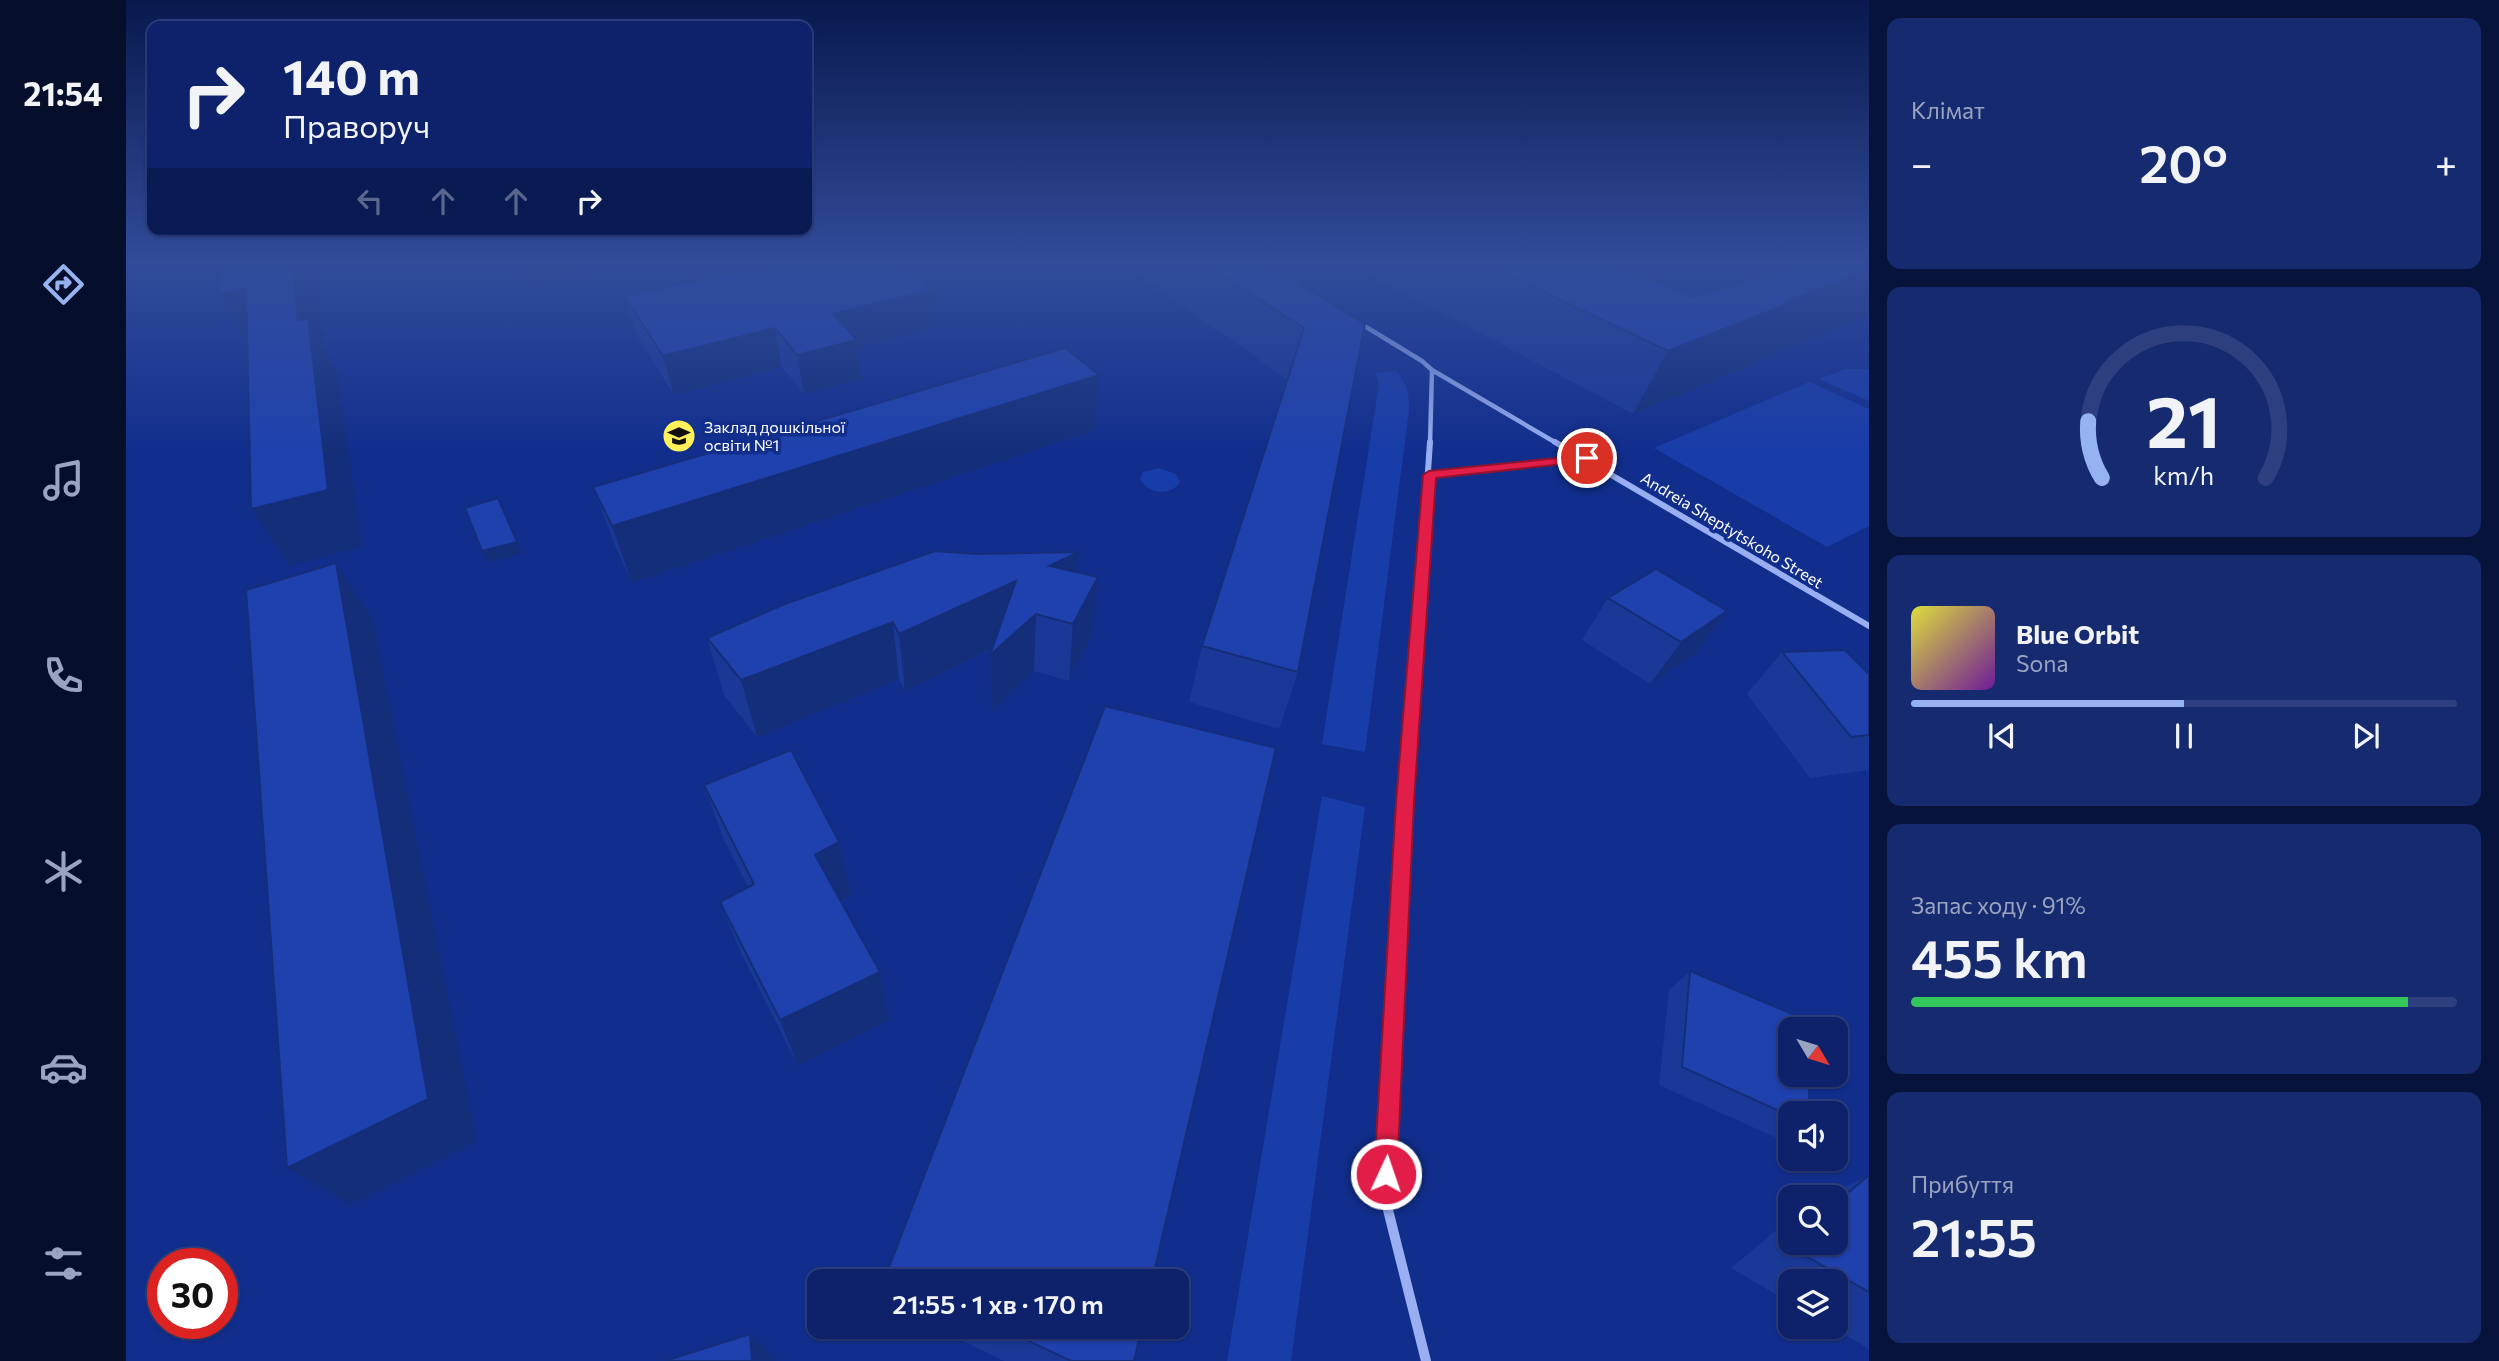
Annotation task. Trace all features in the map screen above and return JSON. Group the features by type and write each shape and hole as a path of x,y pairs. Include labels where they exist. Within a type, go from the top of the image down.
{"street":[{"name":"Andreia Sheptytskoho Street","path":"1365,327 1422,360 1432,370 1587,458 1869,626"},
{"path":"1426,1361 1385,1198 1405,802 1429,475 1432,370"},
{"path":"1429,475 1587,458"}],"shaded area":[{"path":"1846,369 1869,369 1869,401 1819,379"},
{"path":"1397,371 1407,389 1409,410 1365,752 1322,744 1379,384 1375,373"},
{"path":"1809,382 1869,409 1869,526 1827,547 1654,448"},
{"path":"1159,468 1176,474 1180,482 1176,487 1160,492 1148,488 1140,479 1143,472"},
{"path":"1322,796 1365,807 1291,1361 1227,1361"}],"building":[{"path":"247,327 309,327 328,490 251,509"},
{"path":"644,327 845,327 857,340 797,355 775,328 663,356"},
{"path":"1302,327 1365,327 1298,672 1202,646 1304,328"},
{"path":"1617,327 1730,327 1668,351"},
{"path":"1065,348 1099,375 612,526 593,487"},
{"path":"498,498 517,542 482,551 465,508"},
{"path":"935,551 976,554 1079,552 1049,566 1098,577 1073,624 1036,614 990,655 1016,581 899,634 893,622 741,680 707,638 785,604"},
{"path":"336,563 428,1099 287,1168 246,590"},
{"path":"1656,569 1727,611 1681,642 1608,598"},
{"path":"1845,650 1869,674 1869,735 1851,737 1782,652"},
{"path":"1105,706 1276,748 1155,1269 888,1269"},
{"path":"791,750 839,842 815,855 880,972 780,1020 720,902 754,884 704,785"},
{"path":"1690,971 1799,1017 1778,1017 1778,1087 1809,1087 1809,1101 1778,1101 1778,1111 1682,1067"},
{"path":"1869,1176 1869,1292 1848,1280 1848,1269 1829,1269 1804,1255 1848,1255 1848,1193"},
{"path":"750,1334 752,1361 665,1361"},
{"path":"1024,1339 1139,1339 1134,1361 1071,1361"}],"place":[{"name":"Заклад дошкільної освіти №1","path":"679,436"}],"route":[{"path":"1386,1174 1405,802 1429,475 1587,458"}]}
